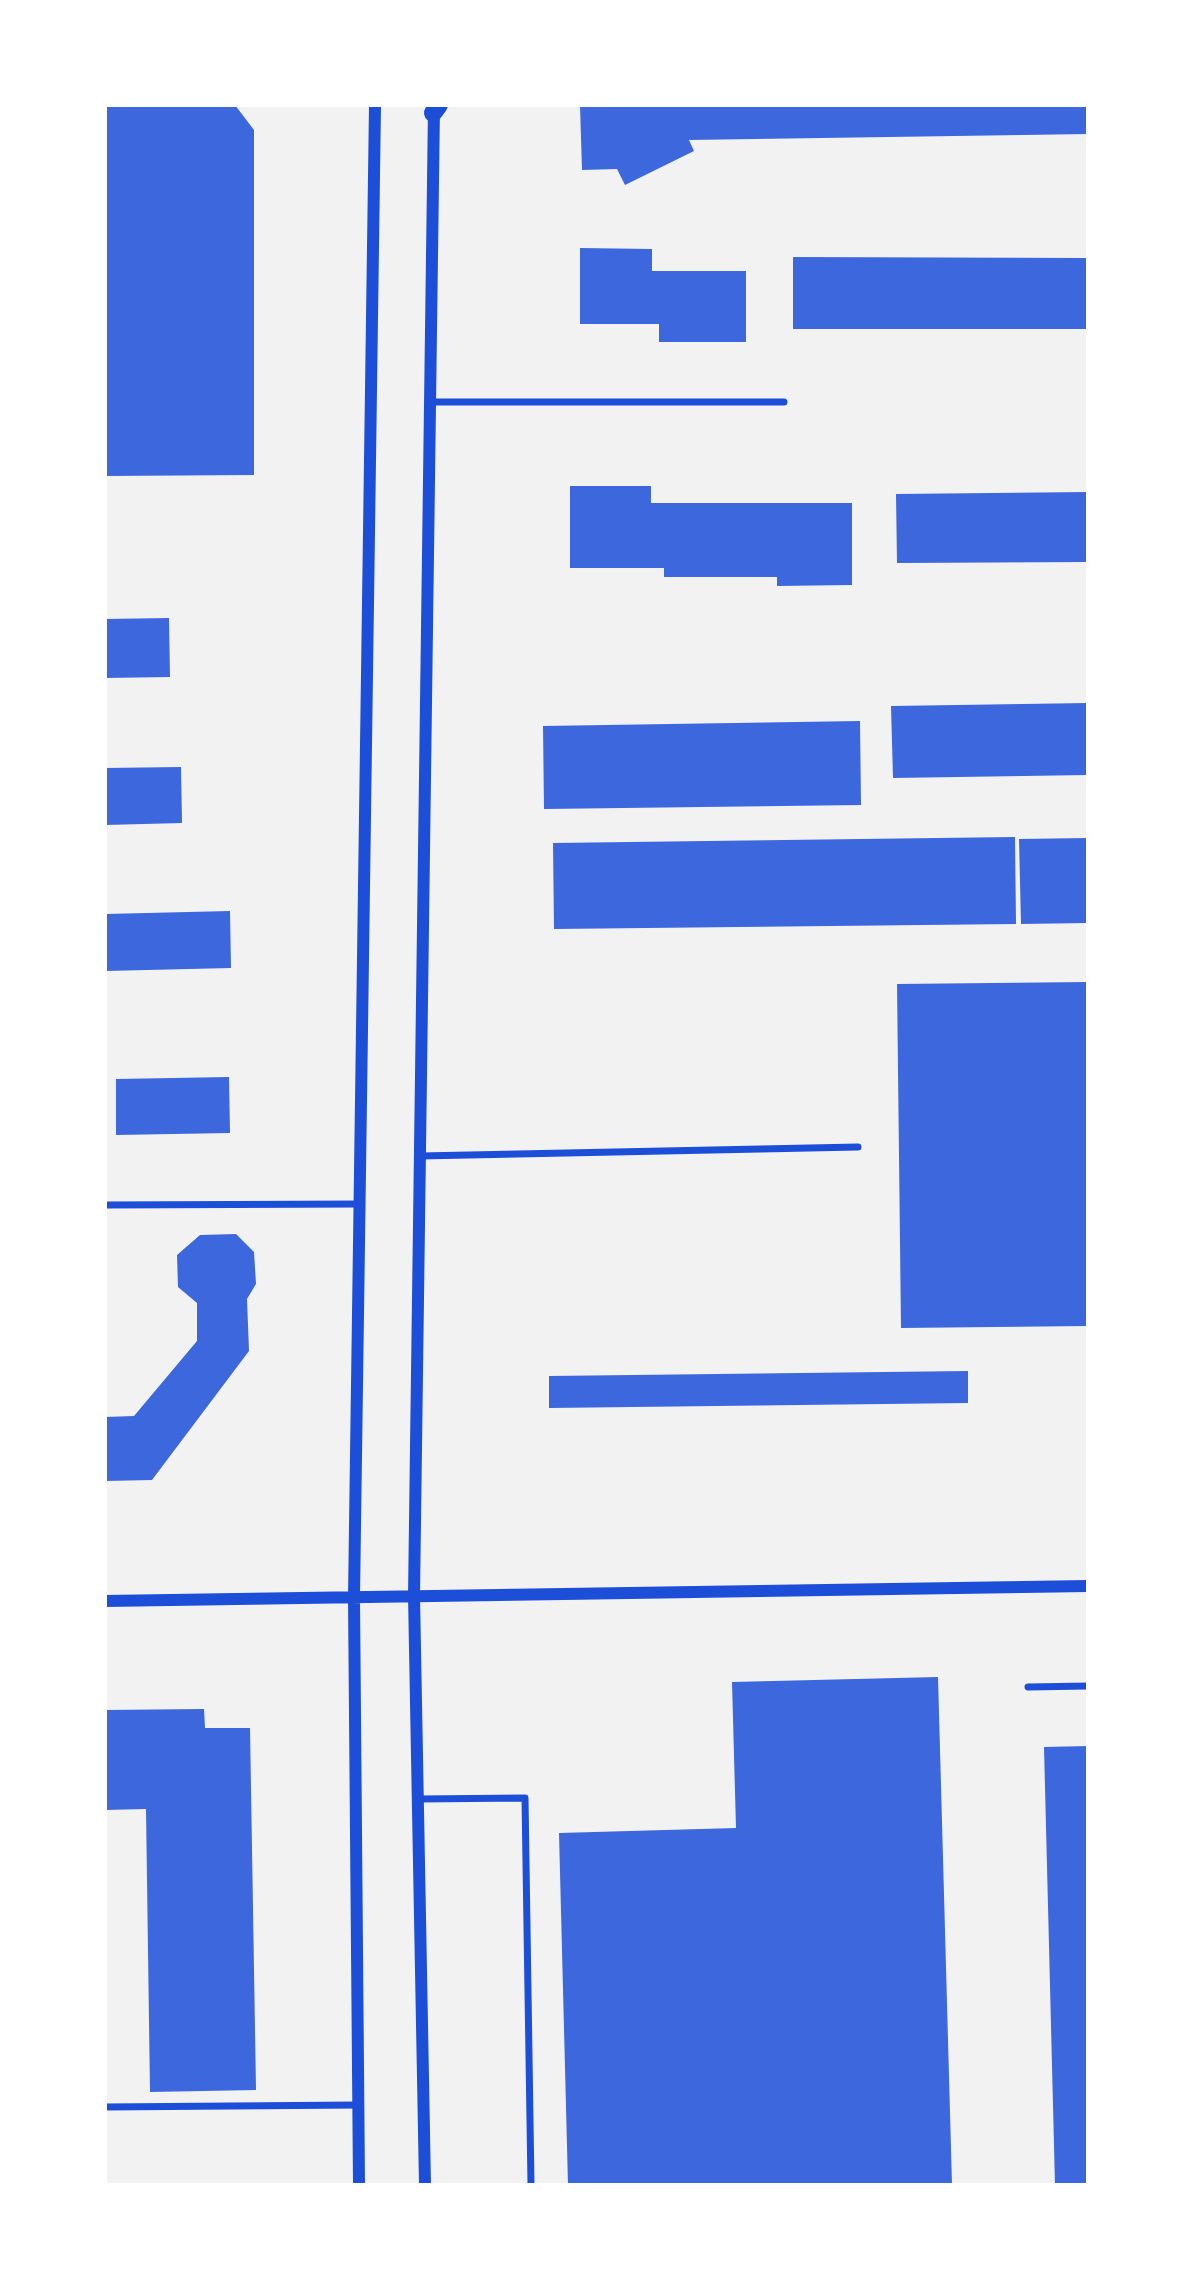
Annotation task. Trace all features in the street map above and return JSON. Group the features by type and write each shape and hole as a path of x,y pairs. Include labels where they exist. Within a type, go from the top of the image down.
{"street":[{"path":"359,2185 354,1597 375,105"},
{"path":"425,2185 414,1595 435,108"},
{"path":"429,402 784,402"},
{"path":"421,1156 858,1147"},
{"path":"105,1205 361,1204"},
{"path":"105,1601 1088,1586"},
{"path":"1028,1687 1088,1686"},
{"path":"418,1799 524,1798 531,2185"},
{"path":"105,2107 358,2105"}],"building":[{"path":"105,105 235,105 254,130 254,475 105,476"},
{"path":"580,105 1088,105 1088,134 689,140 694,151 625,185 617,169 582,170"},
{"path":"580,248 652,249 652,271 746,271 746,342 659,342 659,324 580,324"},
{"path":"793,257 1087,258 1087,329 793,329"},
{"path":"570,486 651,486 651,503 852,503 852,585 777,586 777,577 664,577 664,568 570,568"},
{"path":"1088,492 1088,562 897,563 896,494"},
{"path":"169,618 170,677 105,678 105,619"},
{"path":"1088,703 1088,775 893,778 891,706"},
{"path":"860,721 861,805 544,809 543,726"},
{"path":"181,767 182,823 105,825 105,768"},
{"path":"1015,837 1016,924 554,929 553,843"},
{"path":"1088,838 1088,923 1021,924 1019,839"},
{"path":"230,911 231,968 105,971 105,914"},
{"path":"1088,982 1088,1326 901,1328 897,984"},
{"path":"229,1077 230,1133 116,1135 116,1079"},
{"path":"236,1234 254,1252 256,1284 247,1299 249,1351 152,1480 105,1481 105,1417 134,1416 197,1341 197,1303 178,1287 177,1255 200,1235"},
{"path":"968,1371 968,1403 549,1408 549,1376"},
{"path":"938,1677 952,2185 568,2185 559,1833 736,1828 732,1682"},
{"path":"204,1709 205,1728 250,1728 256,2090 150,2092 146,1809 105,1810 105,1710"},
{"path":"1088,1746 1088,2185 1055,2185 1044,1747"}]}
